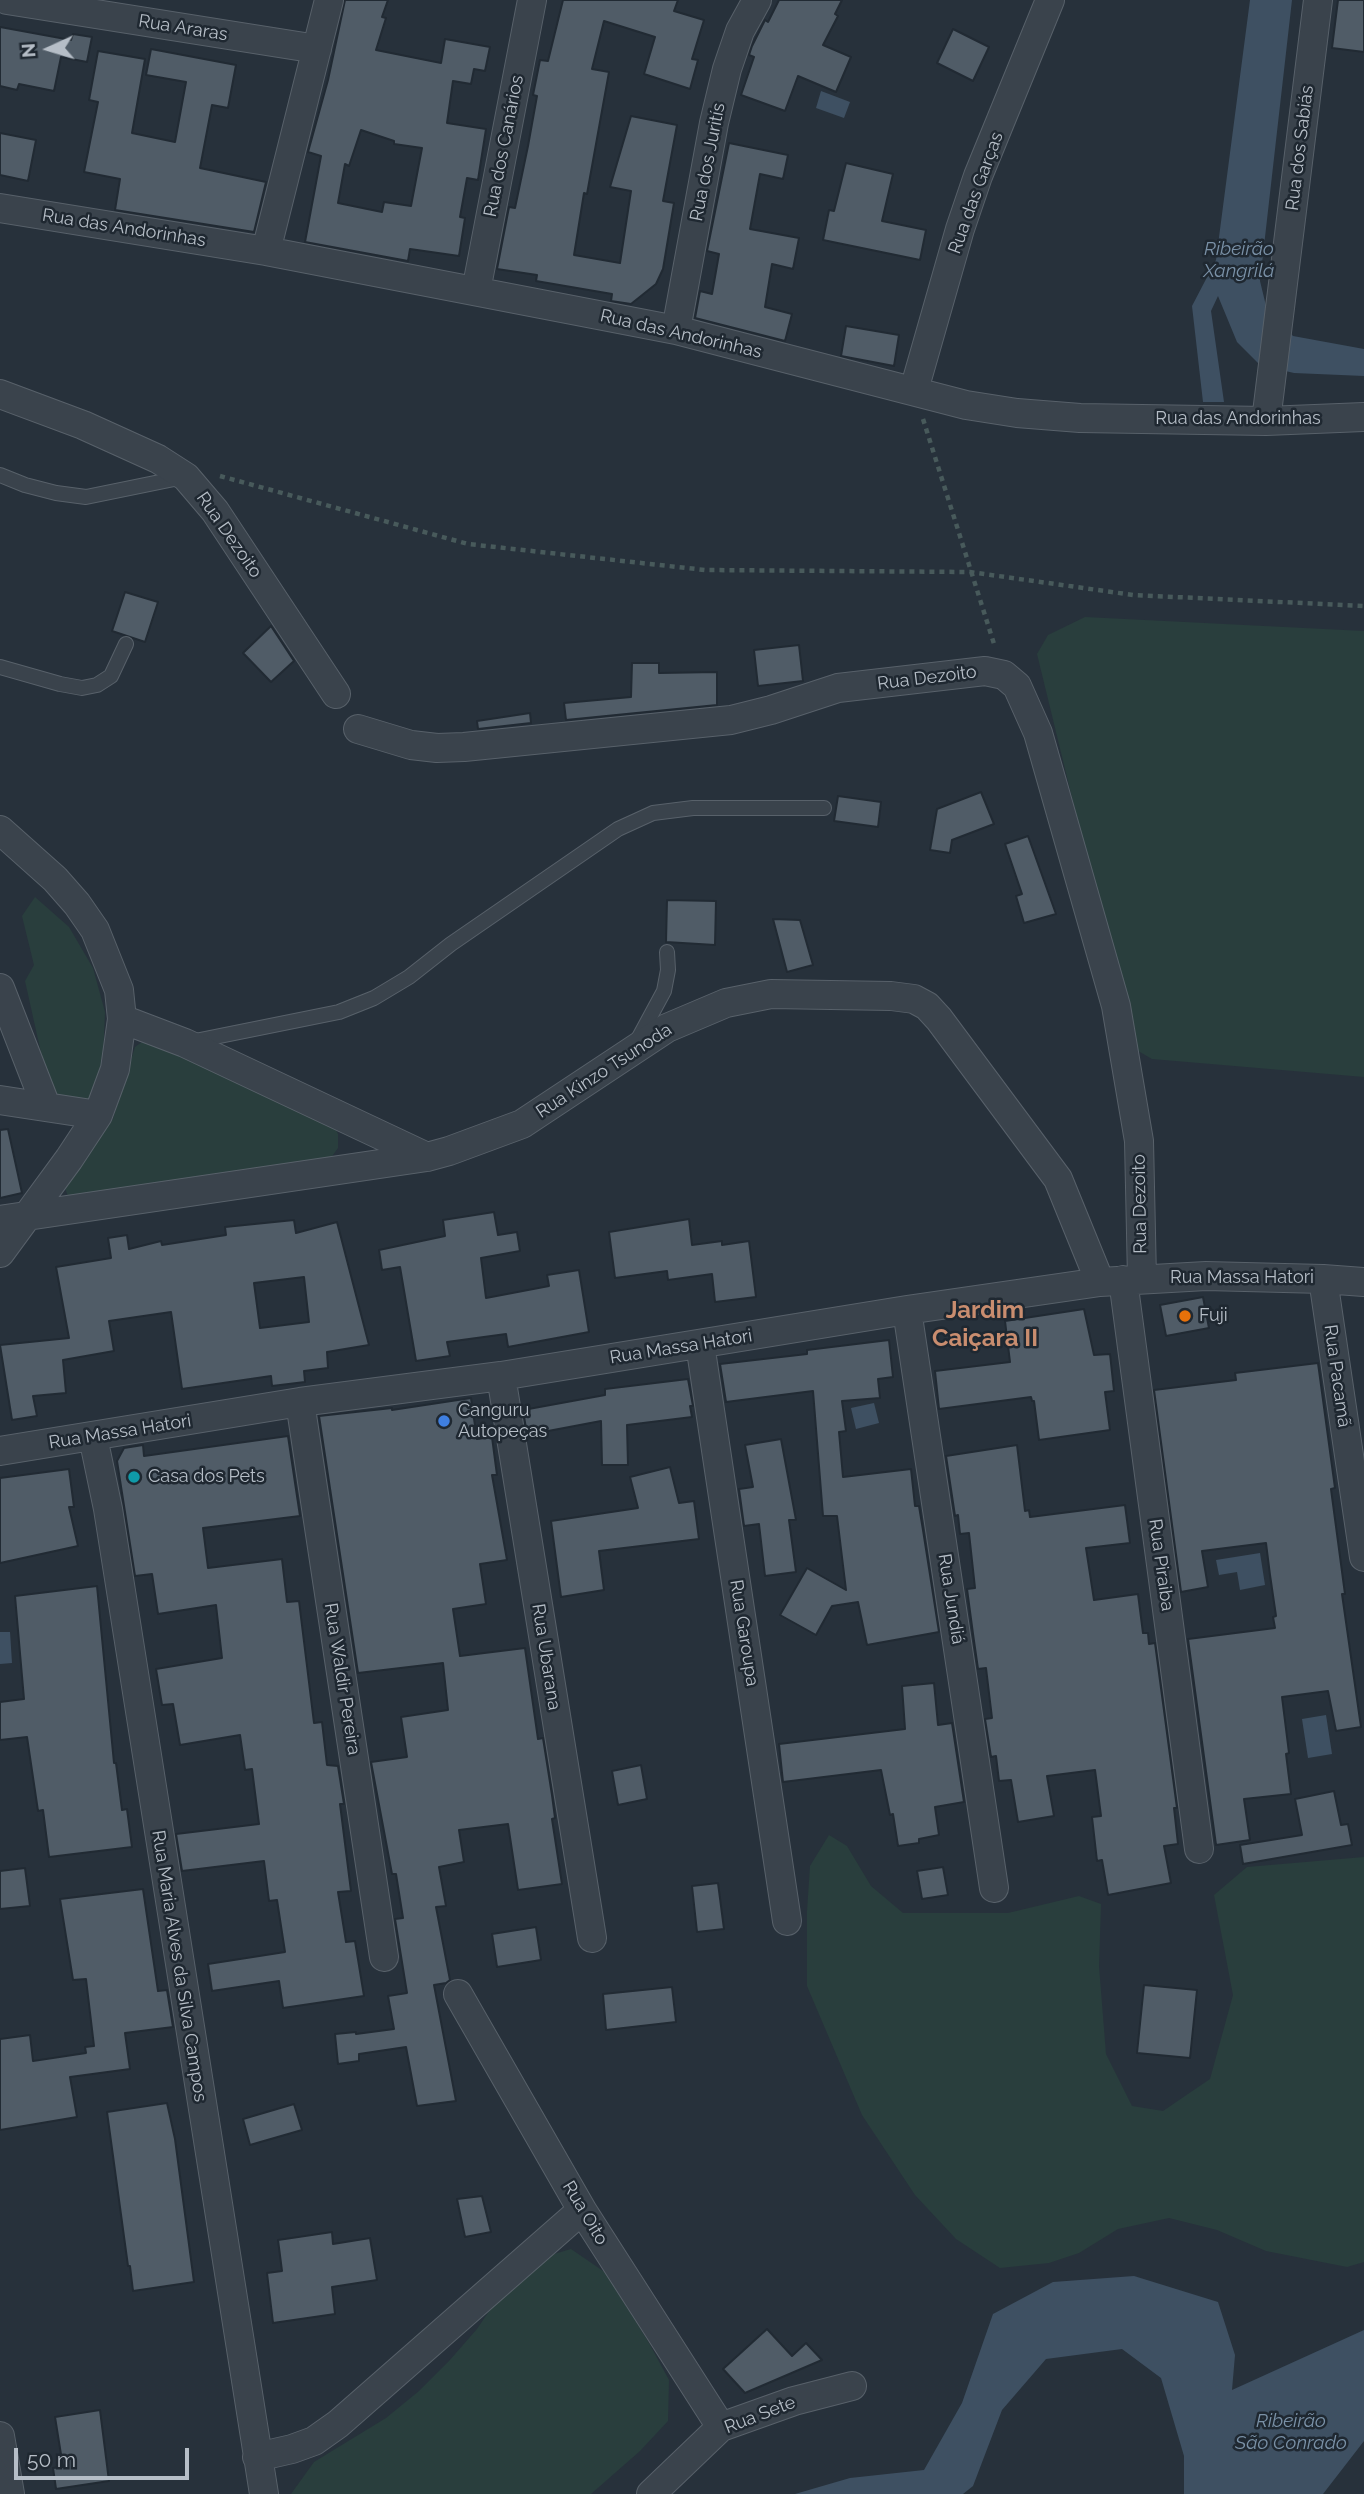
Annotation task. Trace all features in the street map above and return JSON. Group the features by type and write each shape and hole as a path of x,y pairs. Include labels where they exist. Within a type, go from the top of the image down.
{"street":[{"name":"Rua Araras","path":"8,0 317,49"},
{"path":"266,251 329,0"},
{"name":"Rua dos Canários","path":"476,291 532,0"},
{"name":"Rua dos Juritís","path":"676,330 714,122 727,69 740,32 757,0"},
{"name":"Rua das Garças","path":"914,390 978,176 1049,0"},
{"name":"Rua dos Sabiás","path":"1266,421 1318,0"},
{"name":"Rua das Andorinhas","path":"0,208 266,251 676,330 966,405 1067,417 1266,421 1364,417"},
{"name":"Rua Dezoito","path":"0,394 83,425 199,476 215,511 336,694"},
{"name":"Rua Dezoito","path":"358,729 411,745 464,747 731,720 838,688 985,671 1004,675 1017,686 1038,733 1116,1006 1139,1141 1121,1281"},
{"path":"0,830 55,879 95,930 119,990 122,1019 115,1069 98,1115 0,1253"},
{"path":"0,988 46,1106"},
{"name":"Rua Kinzo Tsunoda","path":"0,1220 427,1157 483,1140 522,1124 667,1028 726,1003 771,994 914,999 927,1006 939,1019 1058,1180 1121,1281"},
{"path":"122,1019 185,1043 427,1157"},
{"path":"0,1100 98,1115"},
{"name":"Rua Massa Hatori","path":"0,1451 300,1402 501,1376 907,1310 1121,1281 1206,1276 1364,1282"},
{"name":"Rua Pacamã","path":"1323,1279 1364,1557"},
{"name":"Rua Piraiba","path":"1121,1281 1199,1849"},
{"name":"Rua Jundiá","path":"907,1310 994,1888"},
{"name":"Rua Garoupa","path":"700,1344 787,1921"},
{"name":"Rua Ubarana","path":"501,1376 592,1938"},
{"name":"Rua Waldir Pereira","path":"300,1402 384,1957"},
{"name":"Rua Maria Alves da Silva Campos","path":"93,1437 108,1509 264,2494"},
{"name":"Rua Oito","path":"458,1994 582,2210 721,2427"},
{"path":"257,2457 314,2441 338,2424 582,2210"},
{"name":"Rua Sete","path":"651,2494 721,2427 794,2401 852,2386"},
{"path":"0,2436 10,2494"}],"lane":[{"path":"0,475 56,493 86,497 199,476"},
{"path":"0,667 82,688 97,685 111,676 126,644"},
{"path":"185,1043 339,1012 374,998 618,829 653,813 693,808 824,808"},
{"path":"632,1051 664,991 668,970 667,952"}],"path":[{"path":"914,390 1004,675"},
{"path":"199,476 468,544 705,570 970,572 1133,595 1364,606"}],"green space":[{"path":"1085,617 1364,631 1364,1077 1152,1059 1133,1048 1037,654 1048,635"},
{"path":"35,897 69,927 93,968 105,1012 103,1059 88,1103 50,1093 25,981 34,965 22,916"},
{"path":"142,1042 151,1042 335,1128 338,1148 330,1159 69,1199 65,1188 68,1181 113,1119 135,1047"},
{"path":"829,1835 847,1846 871,1886 903,1913 1008,1913 1079,1896 1101,1904 1099,1966 1106,2054 1132,2106 1163,2111 1210,2079 1233,1995 1214,1895 1247,1867 1364,1857 1364,2262 1347,2267 1266,2251 1217,2230 1169,2218 1118,2229 1079,2253 1049,2263 1000,2268 956,2239 915,2195 862,2115 807,1986 810,1866"},
{"path":"571,2249 606,2273 669,2380 668,2421 640,2451 591,2494 291,2494 314,2462 386,2418 419,2391 477,2329 502,2292 530,2261"}],"water":[{"name":"Ribeirão Xangrilá","path":"1250,0 1292,0 1260,281 1267,310 1293,336 1364,349 1364,376 1294,373 1260,365 1237,342 1218,296 1211,311 1224,402 1203,402 1192,306 1216,260"},
{"path":"821,91 850,102 844,118 816,108"},
{"path":"874,1403 879,1423 856,1429 851,1408"},
{"path":"1260,1553 1265,1585 1240,1590 1237,1572 1219,1575 1216,1560"},
{"path":"0,1632 10,1632 12,1663 0,1664"},
{"path":"1326,1715 1332,1754 1308,1758 1302,1719"},
{"name":"Ribeirão São Conrado","path":"1134,2276 1218,2302 1235,2355 1232,2390 1364,2330 1364,2441 1323,2494 1184,2494 1184,2456 1161,2378 1122,2349 1046,2359 1002,2410 973,2486 963,2494 795,2494 850,2478 924,2470 962,2403 993,2314 1053,2282"}],"building":[{"path":"345,0 388,0 382,17 386,18 376,50 441,63 445,39 490,47 485,71 474,69 471,84 453,81 447,123 486,129 478,180 467,178 460,217 465,218 459,256 410,249 408,261 305,242 321,156 308,152 328,80","holes":["361,130 394,141 394,144 422,148 411,206 384,202 382,212 338,203 345,164 349,166"]},
{"path":"563,0 678,0 674,11 704,20 692,59 698,60 690,89 644,74 655,37 604,21 592,69 609,72 574,255 620,263 631,191 610,187 631,116 677,125 663,201 674,203 663,269 656,284 631,304 611,301 612,294 536,281 537,275 497,269 509,207 515,208 528,146 540,60 548,61"},
{"path":"779,0 842,0 835,14 838,16 823,45 851,57 836,92 798,76 785,111 741,95 754,57 749,55 752,46"},
{"path":"1338,0 1364,0 1364,52 1332,48"},
{"path":"0,27 71,40 73,34 92,37 87,62 61,57 54,91 19,84 17,90 0,86"},
{"path":"953,29 989,47 973,81 937,63"},
{"path":"151,49 236,65 228,108 212,105 200,168 266,182 254,232 115,210 120,179 84,172 98,102 89,100 98,51 145,59 132,133 175,142 186,82 146,75"},
{"path":"0,133 36,140 28,181 0,175"},
{"path":"729,143 788,155 783,179 760,174 750,229 799,238 793,269 772,264 765,307 792,314 785,341 695,318 700,291 712,294 719,254 707,251"},
{"path":"846,163 893,174 882,221 926,230 920,260 823,240 829,210 834,211"},
{"path":"846,326 899,335 894,366 841,356"},
{"path":"125,592 158,602 145,642 112,631"},
{"path":"271,626 294,661 271,682 243,653"},
{"path":"799,645 803,681 758,686 754,650"},
{"path":"632,663 659,663 659,673 717,672 717,705 566,720 564,703 631,697"},
{"path":"530,713 531,723 478,729 477,721"},
{"path":"981,792 994,824 952,840 950,853 930,850 937,809"},
{"path":"838,796 881,802 878,827 834,821"},
{"path":"1028,836 1056,914 1024,923 1016,896 1022,894 1005,844"},
{"path":"667,900 716,901 715,945 666,942"},
{"path":"773,919 800,920 813,965 787,972"},
{"path":"8,1129 22,1193 0,1198 0,1130"},
{"path":"494,1212 498,1235 517,1232 520,1251 481,1258 486,1298 549,1286 547,1275 579,1270 589,1332 508,1347 506,1334 447,1342 450,1356 416,1361 400,1267 382,1270 379,1250 445,1236 443,1220"},
{"path":"689,1219 692,1245 722,1241 722,1245 749,1241 756,1297 715,1302 712,1274 668,1280 667,1271 615,1278 609,1232"},
{"path":"294,1220 296,1233 337,1222 369,1345 327,1352 328,1368 304,1371 305,1382 272,1386 271,1376 182,1389 171,1312 109,1321 114,1351 63,1360 66,1393 33,1396 37,1416 12,1420 0,1345 69,1338 56,1267 111,1258 108,1238 127,1235 129,1249 161,1241 162,1245 226,1235 225,1227","holes":["304,1277 309,1322 260,1328 254,1283"]},
{"name":"Fuji","path":"1203,1297 1209,1328 1166,1336 1160,1305"},
{"path":"1084,1309 1094,1355 1110,1354 1114,1391 1105,1392 1110,1430 1039,1440 1034,1401 1031,1397 939,1409 935,1371 1010,1362 1005,1321"},
{"path":"889,1340 893,1377 878,1379 880,1398 842,1401 846,1431 839,1432 843,1477 911,1469 915,1506 919,1506 939,1632 867,1645 858,1602 832,1606 816,1635 780,1615 807,1568 846,1590 837,1516 823,1516 813,1391 726,1402 720,1364 807,1354 807,1350"},
{"path":"1318,1363 1335,1488 1331,1489 1345,1594 1342,1594 1361,1727 1336,1731 1328,1691 1282,1697 1291,1794 1244,1799 1250,1840 1216,1845 1188,1639 1275,1628 1273,1617 1276,1616 1266,1543 1202,1551 1208,1587 1181,1592 1154,1390 1236,1380 1235,1373"},
{"path":"688,1379 693,1406 690,1406 692,1417 627,1425 628,1465 602,1465 601,1421 527,1435 523,1410 605,1395 605,1389"},
{"path":"471,1398 477,1439 492,1437 497,1475 492,1475 507,1560 480,1564 486,1604 453,1609 460,1656 525,1648 538,1739 543,1738 552,1795 555,1818 552,1819 562,1884 518,1890 508,1824 459,1830 464,1862 439,1867 446,1906 436,1907 450,1980 434,1985 456,2101 417,2106 406,2047 359,2054 359,2061 338,2064 335,2034 394,2029 388,1996 407,1993 395,1919 403,1918 371,1762 407,1757 401,1717 448,1710 443,1663 358,1673 319,1416 392,1410"},
{"path":"288,1436 300,1516 203,1528 208,1568 282,1559 287,1602 299,1601 314,1723 322,1722 327,1765 338,1766 351,1891 338,1892 346,1942 355,1941 364,1996 283,2008 279,1981 212,1991 208,1964 285,1952 277,1900 269,1901 264,1861 182,1871 176,1834 259,1824 252,1769 245,1770 240,1735 180,1745 173,1704 162,1705 156,1669 222,1658 216,1605 158,1614 152,1574 135,1576 117,1461 124,1448 143,1445 144,1456"},
{"path":"781,1439 796,1520 789,1520 796,1572 765,1576 759,1524 744,1526 739,1489 753,1487 745,1445"},
{"path":"1017,1445 1025,1511 1029,1510 1030,1517 1125,1505 1130,1543 1086,1548 1094,1600 1138,1594 1143,1633 1148,1633 1149,1644 1155,1643 1177,1808 1174,1808 1178,1844 1164,1846 1171,1883 1108,1895 1102,1860 1097,1861 1092,1817 1101,1816 1095,1770 1047,1776 1054,1816 1018,1822 1011,1780 999,1781 996,1756 991,1757 985,1719 992,1718 986,1668 978,1669 967,1589 975,1588 969,1533 960,1534 946,1456"},
{"path":"670,1467 679,1503 694,1501 699,1539 599,1551 604,1590 561,1597 551,1521 638,1508 630,1477"},
{"path":"69,1469 74,1507 69,1507 78,1546 0,1563 0,1478"},
{"path":"97,1586 114,1763 122,1810 127,1809 132,1847 49,1857 43,1810 38,1811 27,1737 0,1740 0,1702 24,1699 15,1596"},
{"path":"934,1683 938,1725 952,1723 964,1802 935,1807 939,1835 919,1839 919,1843 898,1846 893,1814 890,1815 881,1770 783,1782 779,1744 905,1729 902,1686"},
{"path":"641,1765 647,1799 618,1805 612,1771"},
{"path":"1334,1791 1341,1825 1348,1824 1352,1845 1243,1864 1240,1845 1302,1835 1295,1799"},
{"path":"943,1867 948,1895 922,1899 917,1871"},
{"path":"25,1868 30,1906 0,1909 0,1871"},
{"path":"718,1883 724,1929 697,1932 692,1886"},
{"path":"143,1889 158,1991 167,1990 173,2027 125,2033 130,2069 70,2077 77,2117 0,2130 0,2039 30,2035 33,2061 86,2053 85,2047 94,2046 86,1979 73,1980 60,1899"},
{"path":"536,1927 541,1960 497,1967 492,1934"},
{"path":"1144,1985 1197,1990 1190,2058 1137,2053"},
{"path":"672,1987 676,2022 606,2030 603,1994"},
{"path":"167,2103 175,2139 194,2282 133,2291 107,2112"},
{"path":"294,2104 302,2130 250,2145 243,2119"},
{"path":"482,2196 491,2232 465,2237 457,2199"},
{"path":"332,2232 333,2244 370,2238 377,2280 332,2287 335,2314 273,2323 267,2273 282,2271 278,2240"},
{"path":"767,2329 792,2356 806,2343 822,2360 745,2393 723,2369"},
{"path":"100,2410 109,2481 56,2489 53,2468 63,2467 55,2417"}],"place":[{"name":"Fuji","path":"1185,1316"},
{"name":"Canguru Autopeças","path":"444,1421"},
{"name":"Casa dos Pets","path":"134,1477"}],"district":[{"name":"Jardim Caiçara II","path":"985,1325"}]}
